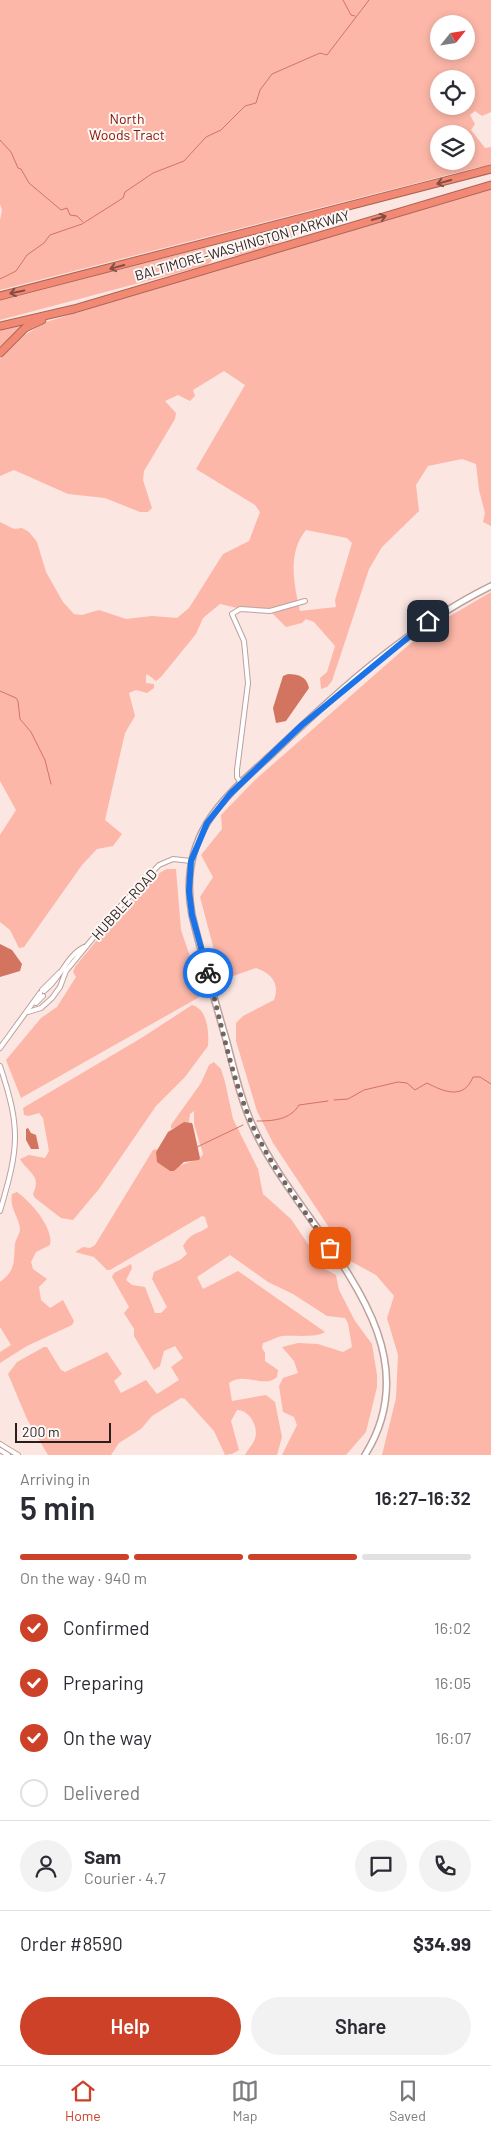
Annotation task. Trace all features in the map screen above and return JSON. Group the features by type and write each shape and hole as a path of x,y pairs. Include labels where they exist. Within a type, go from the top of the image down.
{"highway":[{"name":"BALTIMORE-WASHINGTON PARKWAY","path":"0,296 491,169"},
{"name":"BALTIMORE-WASHINGTON PARKWAY","path":"0,326 74,309 491,185"},
{"path":"0,353 32,324 74,309"}],"main road":[{"path":"365,1455 377,1431 385,1403 387,1372 382,1340 366,1304 268,1156 247,1112 192,915 189,891 191,861 207,823 241,783 302,725 428,621 491,586"}],"street":[{"path":"241,783 237,777 237,770 248,697 248,666 244,641 232,614 240,609 270,611 305,601"},
{"name":"HUBBLE ROAD","path":"28,1012 41,1008 52,998 60,987 66,971 86,946 159,865 173,859 191,861"},
{"name":"HUBBLE ROAD","path":"43,993 64,969 75,952 86,946"},
{"name":"HUBBLE ROAD","path":"0,1048 35,1004 53,977 64,969"},
{"path":"0,1066 13,1105 16,1136 14,1160 0,1211"},
{"path":"0,1444 18,1455"},
{"path":"0,1450 8,1455"}],"green space":[{"name":"North Woods Tract","path":"0,0 491,0 491,112 482,116 475,111 475,70 430,70 430,115 470,115 475,124 430,125 430,170 467,170 0,290 0,220 2,210 0,204"},
{"name":"North Woods Tract","path":"475,135 485,148 491,147 491,166 475,168"},
{"path":"491,188 491,526 483,522 485,513 479,490 476,464 462,459 428,466 416,485 419,511 382,547 369,569 332,681 327,687 321,689 320,678 327,672 335,646 314,622 306,619 302,623 286,627 270,611 250,611 220,604 203,618 196,634 161,677 156,681 147,674 146,683 154,684 154,688 147,693 136,690 129,693 135,716 125,733 105,820 122,834 113,846 97,849 82,865 24,947 19,948 10,930 0,922 0,835 16,810 0,781 0,522 14,529 22,528 29,532 37,542 46,572 63,602 74,614 82,615 99,610 126,619 152,616 177,618 189,608 223,554 249,541 260,512 255,505 196,469 245,385 224,371 193,390 195,396 190,401 178,395 165,401 176,413 175,419 144,471 143,480 152,508 148,512 140,512 105,498 68,494 14,470 0,476 0,359 25,335 46,322","holes":["306,530 347,538 352,543 335,600 336,607 300,611 294,580 294,559 300,539"]},
{"path":"296,225 299,227 296,235 258,250 236,256 227,256 220,255 218,250 220,247"},
{"path":"205,248 209,251 212,261 207,265 0,320 0,299"},
{"path":"22,324 23,326 0,350 0,329"},
{"path":"491,592 491,1455 382,1455 396,1398 398,1355 387,1318 394,1296 376,1275 352,1262 273,1143 257,1111 236,1041 236,1023 243,1016 274,1000 276,994 275,984 270,976 256,968 222,980 200,897 213,877 201,855 222,829 221,815 255,780 404,649 433,626"},
{"path":"167,869 176,869 181,930 203,995 21,1098 6,1060 41,1018 57,1007 76,977 73,972 75,967 106,929 147,884"},
{"path":"192,1005 197,1007 204,1016 208,1028 208,1046 185,1077 156,1106 99,1189 73,1220 61,1218 35,1198 33,1194 35,1178 20,1159 29,1155 45,1158 49,1151 43,1118 39,1113 29,1116 24,1115 23,1108 143,1037"},
{"path":"214,1062 221,1069 233,1119 258,1169 263,1194 291,1219 325,1269 336,1275 339,1290 355,1321 372,1344 377,1387 366,1432 346,1455 282,1455 297,1425 294,1417 283,1412 279,1386 283,1378 298,1373 294,1361 282,1347 298,1343 318,1344 343,1352 352,1347 348,1323 345,1318 327,1316 293,1294 268,1282 230,1255 197,1277 203,1289 238,1271 325,1332 311,1336 282,1336 263,1343 262,1348 265,1353 265,1361 278,1370 277,1377 266,1381 241,1379 229,1383 232,1401 266,1395 275,1402 282,1437 277,1455 245,1455 256,1437 255,1426 246,1413 237,1410 231,1421 239,1450 225,1455 214,1431 185,1399 181,1398 152,1416 141,1429 119,1443 111,1455 48,1455 27,1419 8,1374 17,1362 47,1347 61,1370 65,1372 107,1352 122,1374 114,1381 121,1393 146,1380 157,1394 179,1380 171,1367 183,1358 175,1346 164,1351 160,1366 154,1370 134,1336 134,1329 124,1313 129,1307 112,1277 114,1273 131,1264 132,1268 126,1280 132,1285 145,1287 155,1313 161,1313 167,1307 152,1279 154,1272 180,1260 187,1254 183,1246 192,1236 208,1227 205,1217 202,1216 110,1270 107,1270 94,1257 75,1252 83,1247 90,1248 95,1245 153,1150 157,1149 156,1152 174,1171 178,1167 201,1157 203,1154 194,1124 194,1111 190,1114 189,1122 171,1129 171,1125 201,1083 209,1065"},
{"path":"17,1192 29,1202 40,1216 45,1223 50,1238 50,1245 36,1252 31,1262 33,1269 47,1279 39,1287 41,1300 50,1308 63,1300 74,1321 72,1325 27,1346 0,1363 0,1352 11,1345 0,1327 0,1282 12,1269 15,1244 20,1231 11,1199 12,1194"}],"shaded area":[{"path":"288,674 302,677 309,688 286,721 276,723 273,708 283,676"},
{"path":"0,944 12,950 22,964 20,971 0,977"},
{"path":"184,1122 192,1123 200,1158 199,1160 184,1162 174,1171 170,1171 157,1162 156,1152 168,1132"},
{"path":"28,1128 31,1133 36,1135 39,1149 31,1149 26,1140 26,1129"}],"waterway":[{"path":"343,0 351,15 355,16"},
{"path":"0,279 16,271 27,255 44,243 50,235 82,224 123,198 125,192 153,173 184,161 206,137 221,130 245,106 256,103 260,90 272,74 320,53 327,55 369,0"},
{"path":"0,140 11,152 18,168 21,169 29,183 61,210 67,208 70,215 77,216 83,222"},
{"path":"0,691 16,698 18,701 20,719 31,732 45,760 51,784"},
{"path":"334,1100 348,1099 364,1090 398,1082 407,1083 415,1090 427,1083 453,1092 464,1089 473,1077 480,1077 491,1084"},
{"path":"257,1121 281,1119 291,1114 299,1105 328,1101"},
{"path":"197,1147 243,1125"}],"way so far":[{"path":"208,973 247,1112 254,1129 268,1156 330,1248"}],"route":[{"path":"208,973 192,915 189,891 191,861 207,823 230,794 302,725 394,647 428,621"}]}
